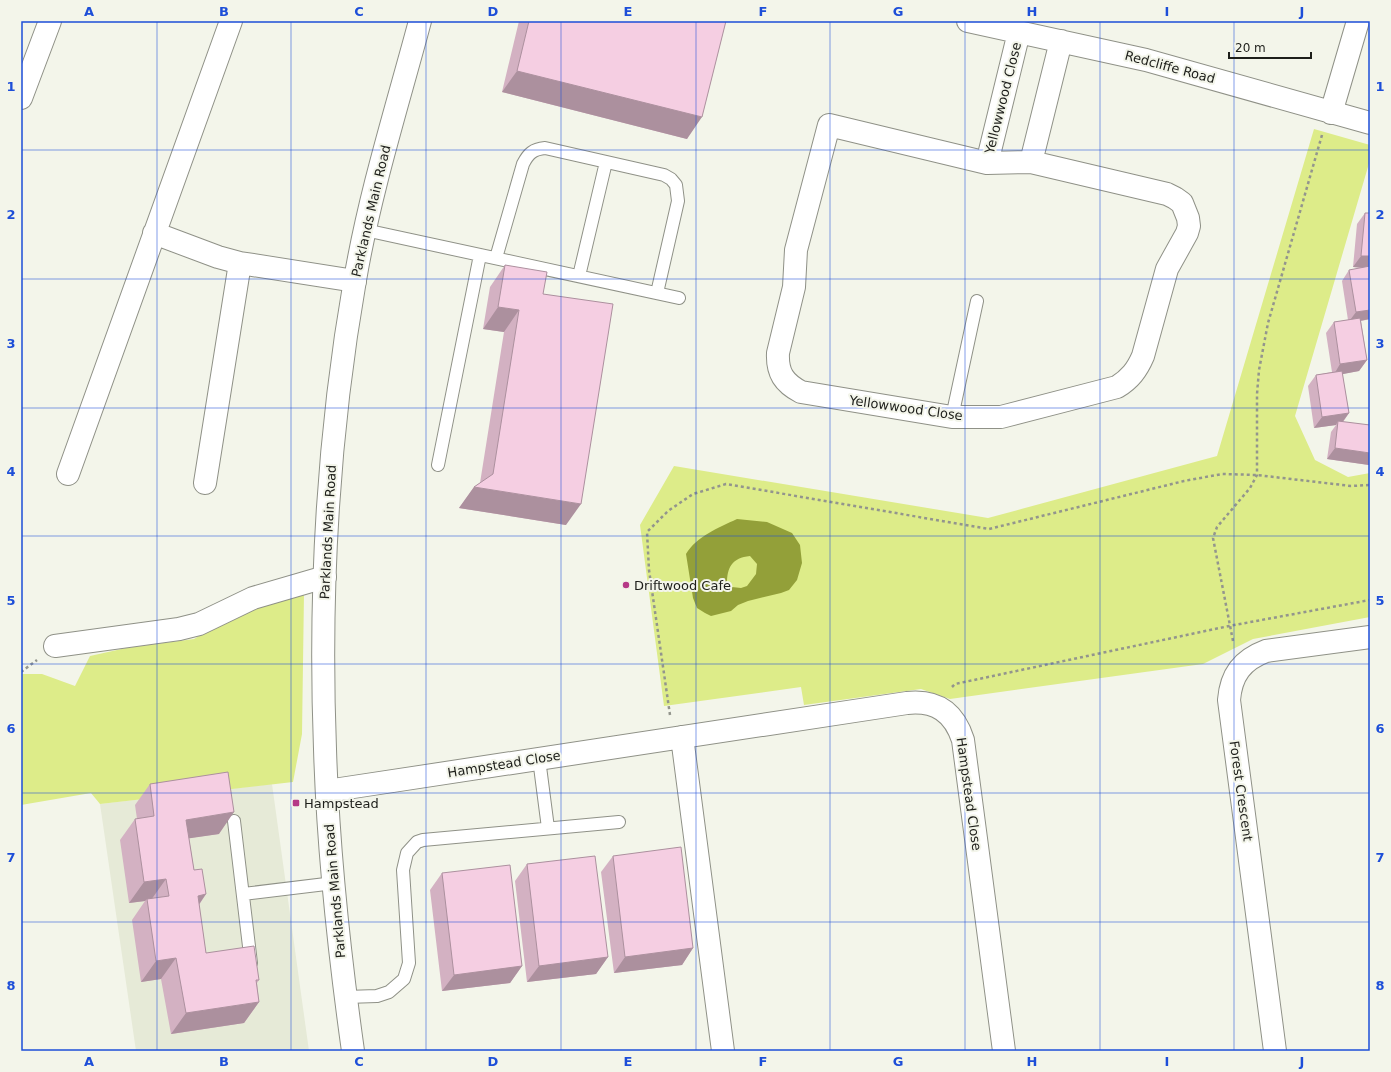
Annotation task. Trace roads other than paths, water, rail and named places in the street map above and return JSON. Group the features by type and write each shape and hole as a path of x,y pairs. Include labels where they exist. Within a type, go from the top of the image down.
{"street":[{"path":"21,98 50,21"},
{"path":"68,474 231,21"},
{"name":"Parklands Main Road","path":"353,1051 334,883 327,791 324,710 327,525 341,374 355,281 365,230 387,138 420,21"},
{"name":"Redcliffe Road","path":"968,21 1132,56 1370,123"},
{"path":"1331,113 1358,21"},
{"name":"Yellowwood Close","path":"987,163 1019,32"},
{"path":"1031,162 1061,41"},
{"name":"Yellowwood Close","path":"829,125 987,163 1031,162 1167,194 1182,203 1186,211 1188,218 1187,233 1167,269 1143,356 1132,376 1117,387 1001,417 952,417 801,392 791,386 784,378 778,362 778,354 794,287 796,250 829,125"},
{"path":"154,233 218,257 240,263 355,281"},
{"path":"205,483 240,263"},
{"path":"55,646 179,629 199,624 253,598 325,577"},
{"name":"Forest Crescent","path":"1275,1051 1229,700 1230,689 1234,678 1247,660 1266,651 1370,637"},
{"name":"Hampstead Close","path":"327,791 906,703 928,703 947,713 954,721 963,740 1004,1051"},
{"path":"682,738 723,1051"}],"lane":[{"path":"496,258 523,164 527,156 532,151 545,148 664,175 671,179 676,185 678,201 657,293"},
{"path":"579,276 606,162"},
{"path":"365,230 679,298"},
{"path":"438,465 480,255"},
{"path":"952,417 977,301"},
{"path":"539,759 548,828"},
{"path":"234,821 252,976"},
{"path":"346,997 377,996 388,992 404,979 409,963 403,870 407,853 417,842 423,840 619,822"},
{"path":"243,894 334,883"}],"place":[{"name":"Driftwood Cafe","path":"626,585"},
{"name":"Hampstead","path":"296,803"}]}
